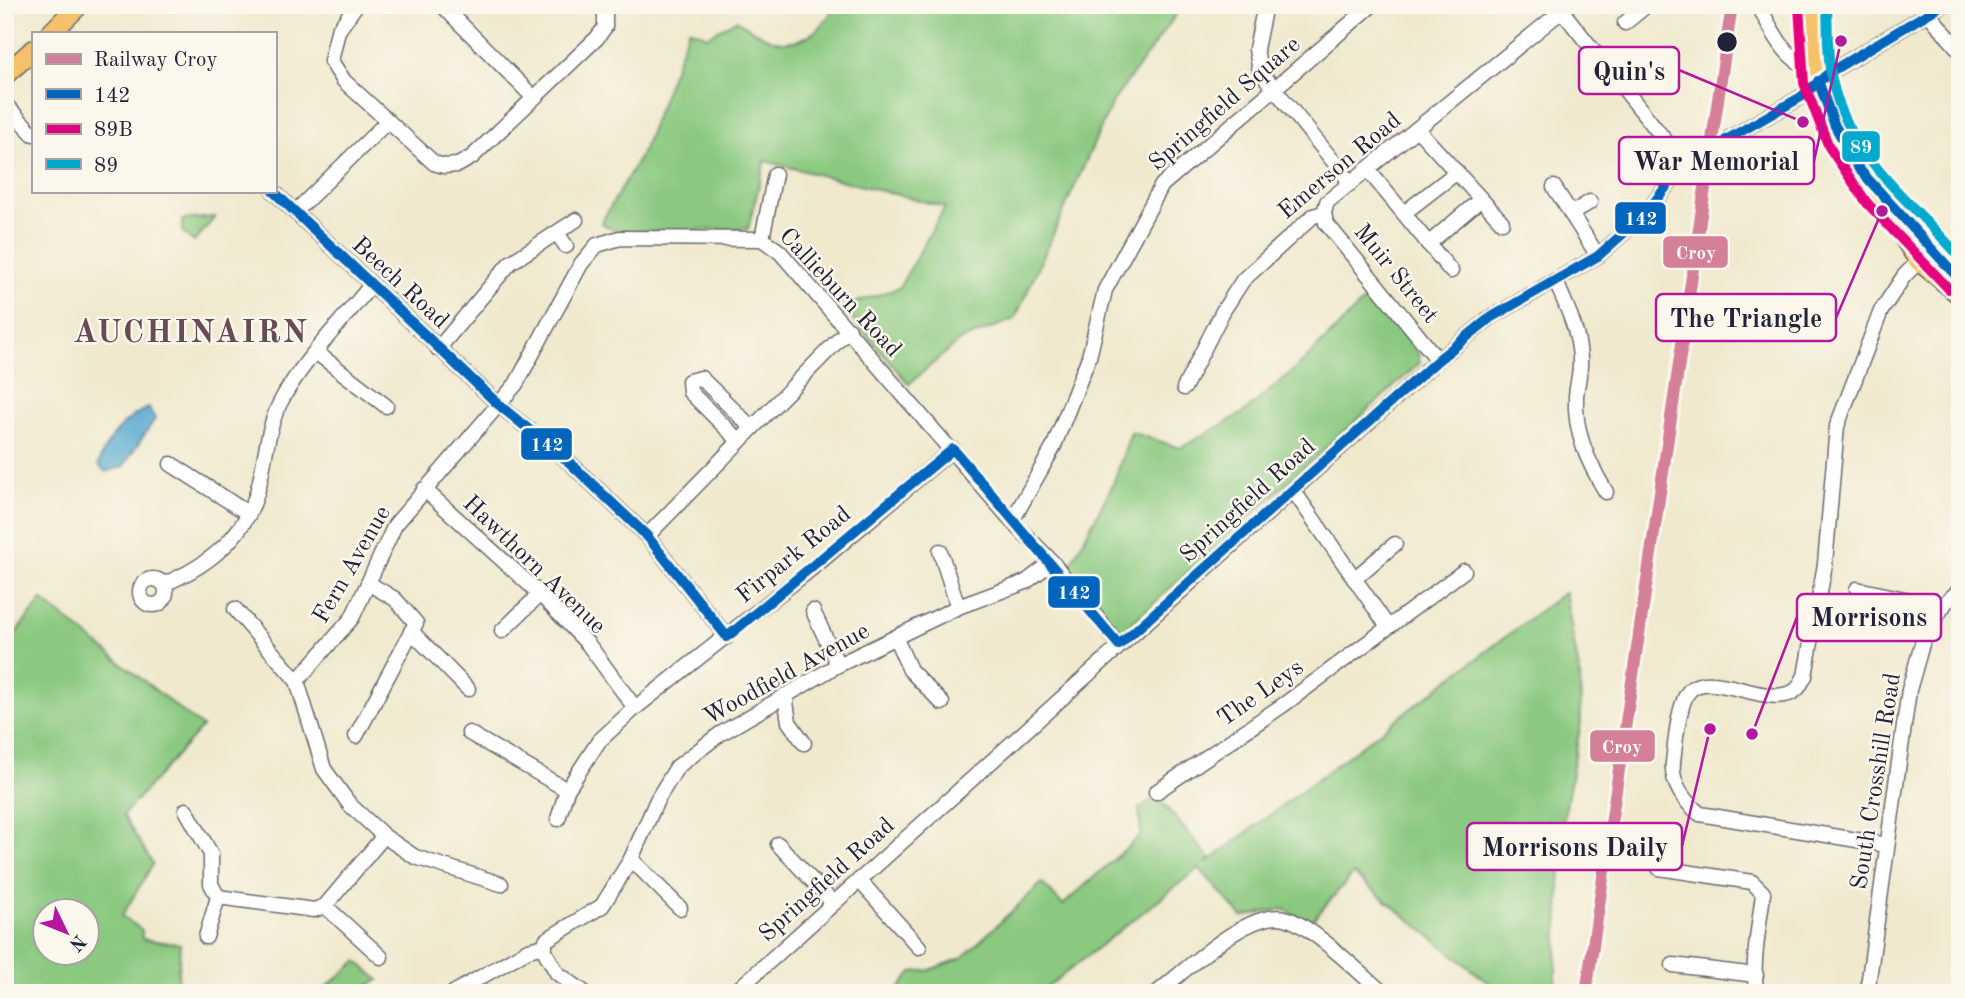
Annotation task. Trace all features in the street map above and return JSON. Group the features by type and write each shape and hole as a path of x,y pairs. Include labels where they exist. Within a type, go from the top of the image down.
{"main road":[{"path":"52,32 79,5"},
{"path":"1813,5 1825,104 1844,142 1877,192 1888,216 1926,254 1960,295"},
{"path":"5,75 32,51"},
{"path":"1877,192 1906,219 1926,254 1960,280"}],"street":[{"path":"356,5 338,31 331,61 344,81 434,163 444,166 458,164 471,157 597,38 605,27 605,5"},
{"path":"442,5 534,98"},
{"path":"1265,5 1256,49 1259,71 1351,183"},
{"name":"Springfield Square","path":"1012,521 1054,448 1089,357 1105,290 1162,184 1371,5"},
{"path":"1625,23 1647,5"},
{"path":"1758,5 1792,59 1802,67 1822,75"},
{"name":"Springfield Road","path":"734,993 1438,360 1490,318 1598,256 1645,214 1684,164 1801,97 1822,75 1942,5"},
{"path":"1566,8 1684,164"},
{"name":"Emerson Road","path":"1184,388 1223,311 1243,280 1313,216 1324,213 1327,202 1566,8"},
{"path":"1928,13 1960,51"},
{"path":"5,104 32,133"},
{"path":"295,212 388,121"},
{"path":"1417,129 1502,222"},
{"path":"1368,170 1451,271"},
{"path":"1404,213 1457,172"},
{"path":"762,239 775,174"},
{"path":"1554,187 1598,256"},
{"name":"Beech Road","path":"274,192 438,349 499,405 570,463 647,536 727,637"},
{"path":"1428,244 1480,200"},
{"path":"1571,214 1590,201"},
{"name":"Muir Street","path":"1324,213 1326,223 1438,360"},
{"path":"438,349 510,263 576,220"},
{"path":"557,233 566,246"},
{"name":"Callieburn Road","path":"499,405 516,384 581,264 597,245 620,238 762,239 780,253 849,329 1012,521 1052,562 1119,645"},
{"path":"1887,845 1700,814 1688,804 1679,790 1672,768 1678,726 1686,696 1691,689 1716,685 1784,695 1797,689 1805,676 1825,564 1837,426 1881,312 1904,276 1926,254"},
{"path":"1556,282 1578,339 1578,430 1587,459 1606,492"},
{"path":"164,584 202,566 221,550 249,514 259,487 275,414 300,371 371,285"},
{"path":"647,536 849,329"},
{"path":"317,353 386,406"},
{"path":"739,441 690,392 689,381 701,378 752,428"},
{"name":"Fern Avenue","path":"297,681 352,618 395,525 499,405"},
{"name":"Firpark Road","path":"558,819 567,790 599,741 635,708 727,637 953,449"},
{"path":"171,464 249,514"},
{"name":"Hawthorn Avenue","path":"424,489 540,594 588,645 635,708"},
{"path":"1293,490 1388,627"},
{"path":"1354,579 1395,544"},
{"path":"940,551 958,607"},
{"name":"Woodfield Avenue","path":"453,993 528,950 546,951 547,940 556,932 602,905 631,859 657,800 677,767 720,734 838,666 958,607 1026,582 1052,562"},
{"name":"The Leys","path":"1156,792 1286,703 1464,572"},
{"path":"356,736 416,622 395,599 368,583"},
{"path":"1857,589 1943,607"},
{"name":"South Crosshill Road","path":"1867,993 1909,690 1924,637 1943,607 1960,590"},
{"path":"502,631 540,594"},
{"path":"234,609 297,681 324,769 350,805 384,836 415,857 501,884"},
{"path":"813,611 838,666"},
{"path":"411,631 468,689"},
{"path":"896,639 910,670 942,703"},
{"path":"785,695 789,722 804,743"},
{"path":"469,733 567,790"},
{"path":"186,810 211,854 211,884 218,897 206,937"},
{"path":"218,897 314,911 325,906 384,836"},
{"path":"778,844 833,903"},
{"path":"631,859 680,908"},
{"path":"1660,868 1752,883 1763,894 1756,975 1758,993"},
{"path":"859,880 919,947"},
{"path":"325,906 382,957"},
{"path":"1157,993 1228,936 1262,919 1285,918 1314,935 1383,993"},
{"path":"546,951 557,973 585,993"},
{"path":"1672,965 1756,975"}],"green space":[{"path":"834,5 1183,5 1112,103 1015,319 959,341 909,384 842,307 899,288 945,207 765,161 748,229 617,232 601,223 642,153 689,29 708,36 736,20 771,39 791,42 807,37 820,27"},
{"path":"215,217 194,242 183,233 182,220"},
{"path":"1371,294 1418,352 1420,363 1124,630 1115,628 1067,571 1113,484 1131,432 1180,448 1243,413 1303,362"},
{"path":"1565,592 1580,676 1581,722 1563,823 1555,993 1501,993 1353,874 1310,923 1283,909 1242,917 1199,868 1040,993 896,993 912,972 930,970 962,958 1042,883 1063,905 1141,835 1139,808 1157,796 1210,859 1205,864"},
{"path":"42,600 202,727 123,815 153,864 122,916 142,930 142,939 180,944 178,982 194,993 5,993 5,646"},
{"path":"357,961 379,980 355,993 319,993"}],"water":[{"path":"149,408 155,419 123,467 106,472 98,465 111,439 132,417"}],"rail line":[{"name":"Croy","path":"1586,993 1732,5"}],"transit line":[{"name":"89","path":"1827,5 1831,75 1850,129 1882,175 1960,257"},
{"name":"142","path":"274,192 499,405 570,463 647,536 727,637 953,449 1119,645 1438,360 1490,318 1598,256 1645,214 1684,164 1801,97 1830,72 1942,5"},
{"name":"89B","path":"1799,6 1804,83 1829,147 1867,203 1949,289"},
{"name":"142","path":"1818,81 1835,126 1859,169 1960,280"}],"place":[{"name":"War Memorial","path":"1841,41"},
{"name":"Quin's","path":"1803,122"},
{"name":"The Triangle","path":"1882,211"},
{"name":"Morrisons Daily","path":"1710,729"},
{"name":"Morrisons","path":"1752,734"}],"district":[{"name":"AUCHINAIRN","path":"191,331"}]}
